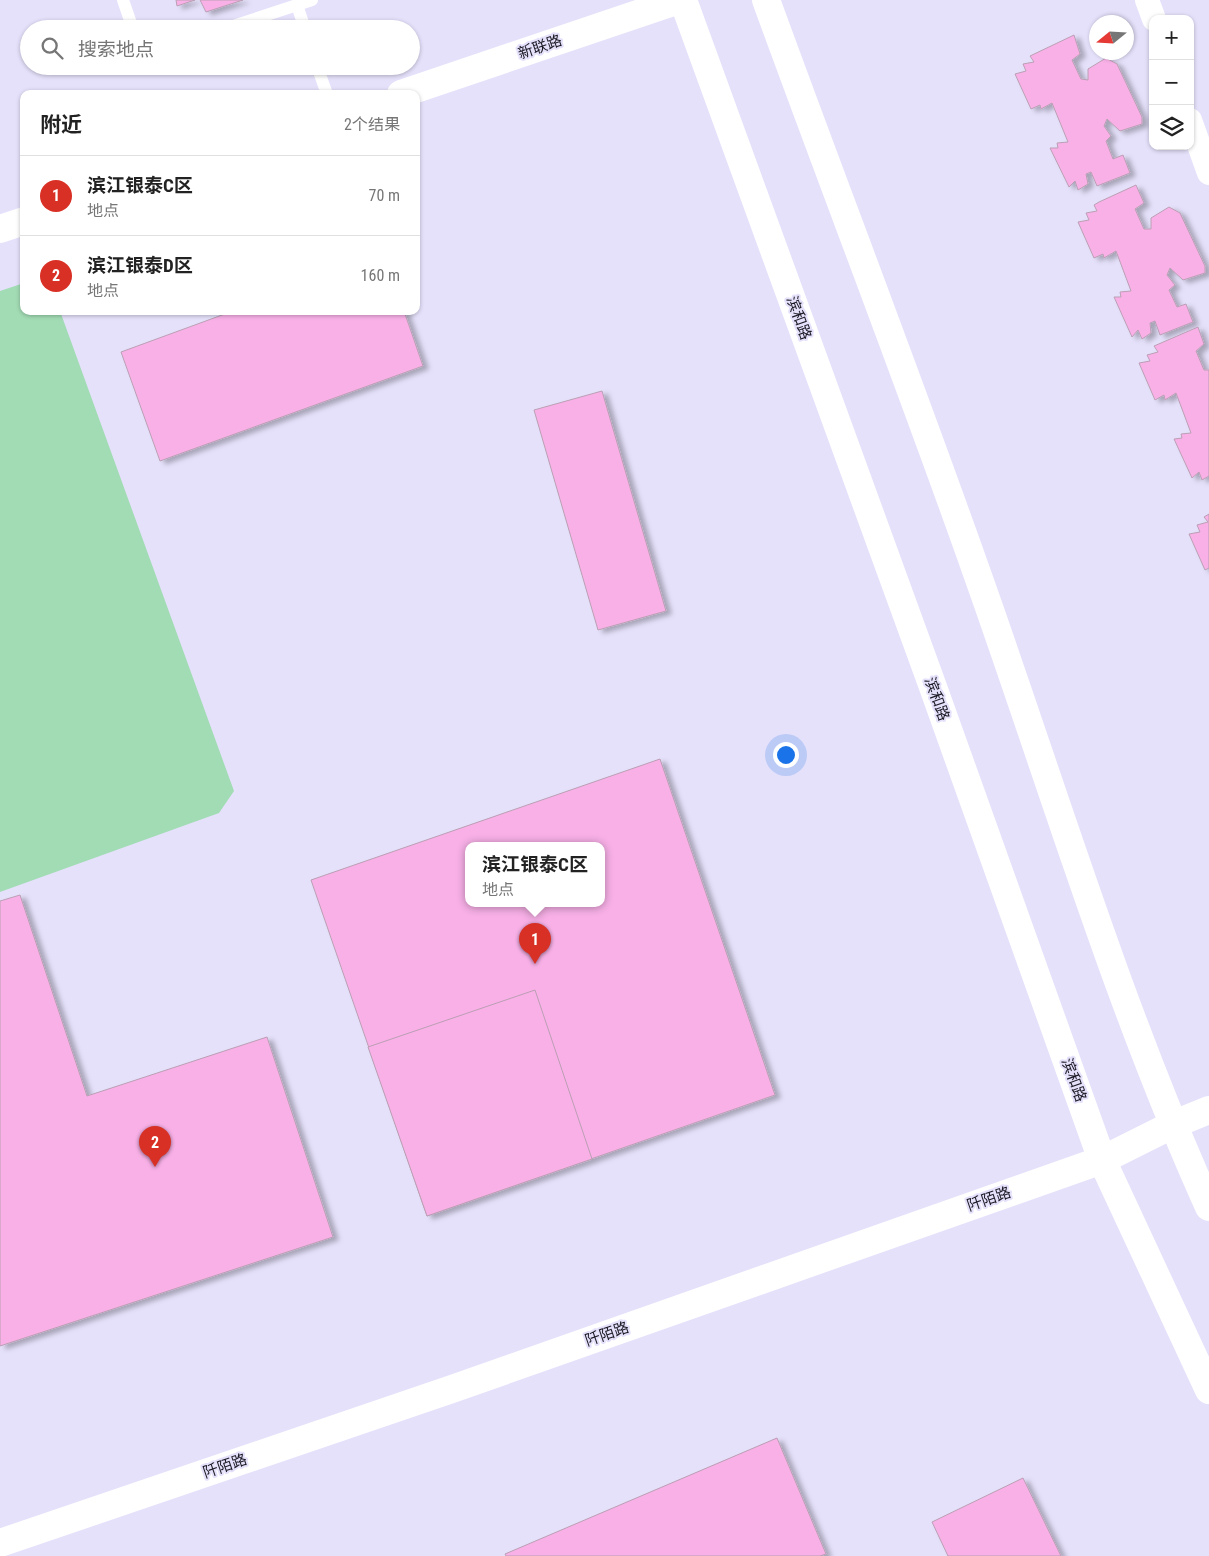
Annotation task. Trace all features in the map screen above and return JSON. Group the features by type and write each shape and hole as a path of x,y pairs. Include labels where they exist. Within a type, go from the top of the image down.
{"main road":[{"name":"新联路","path":"413,90 681,0"},
{"name":"滨和路","path":"681,0 934,687 1102,1160 1209,1390"},
{"path":"766,0 977,574 1109,954 1172,1125 1209,1207"},
{"path":"0,229 20,222"},
{"name":"阡陌路","path":"0,1543 452,1389 1102,1160 1172,1125 1209,1110"}],"street":[{"path":"1147,0 1153,15"},
{"path":"1194,131 1209,173"}],"lane":[{"path":"124,0 130,20"},
{"path":"251,20 312,0"},
{"path":"297,5 302,20"},
{"path":"321,75 326,90"}],"green space":[{"path":"20,284 20,315 61,315 234,791 219,813 0,892 0,291"}],"building":[{"path":"176,0 195,0 177,6"},
{"path":"200,0 243,0 206,12"},
{"path":"1074,35 1080,54 1072,60 1081,79 1088,80 1088,69 1103,60 1110,60 1117,64 1142,117 1142,124 1120,131 1107,119 1104,126 1111,136 1106,141 1113,159 1123,155 1130,173 1097,186 1091,172 1086,174 1088,184 1078,190 1075,181 1069,187 1050,148 1058,148 1057,143 1068,142 1052,103 1041,109 1040,105 1031,109 1015,74 1026,71 1023,64 1034,62 1030,56"},
{"path":"1136,185 1144,203 1135,209 1144,229 1151,229 1151,218 1169,207 1180,213 1205,266 1205,273 1183,280 1170,268 1167,275 1175,285 1169,290 1177,307 1186,304 1193,322 1160,335 1155,321 1150,323 1151,333 1142,339 1138,330 1132,337 1114,297 1121,297 1120,292 1131,291 1116,251 1104,258 1103,254 1094,258 1078,222 1089,220 1086,213 1097,211 1094,205"},
{"path":"222,315 405,315 423,366 160,461 121,352"},
{"path":"1198,327 1204,344 1196,351 1204,370 1209,370 1209,476 1202,480 1199,472 1192,478 1174,439 1182,438 1181,434 1191,433 1176,393 1165,400 1164,395 1155,400 1139,363 1150,361 1147,355 1158,352 1154,346"},
{"path":"602,391 666,611 598,630 534,410"},
{"path":"1209,514 1209,568 1205,570 1189,534 1200,532 1197,525 1208,522 1204,517"},
{"path":"660,759 775,1095 427,1216 311,880"},
{"path":"20,895 87,1096 267,1037 333,1237 0,1346 0,901"},
{"path":"535,990 592,1159 427,1216 368,1047"},
{"path":"777,1438 826,1554 820,1556 506,1556 505,1554"},
{"path":"1023,1478 1061,1556 948,1556 932,1522"}],"place":[{"name":"滨江银泰C区","path":"535,964"},
{"name":"滨江银泰D区","path":"155,1167"}]}
